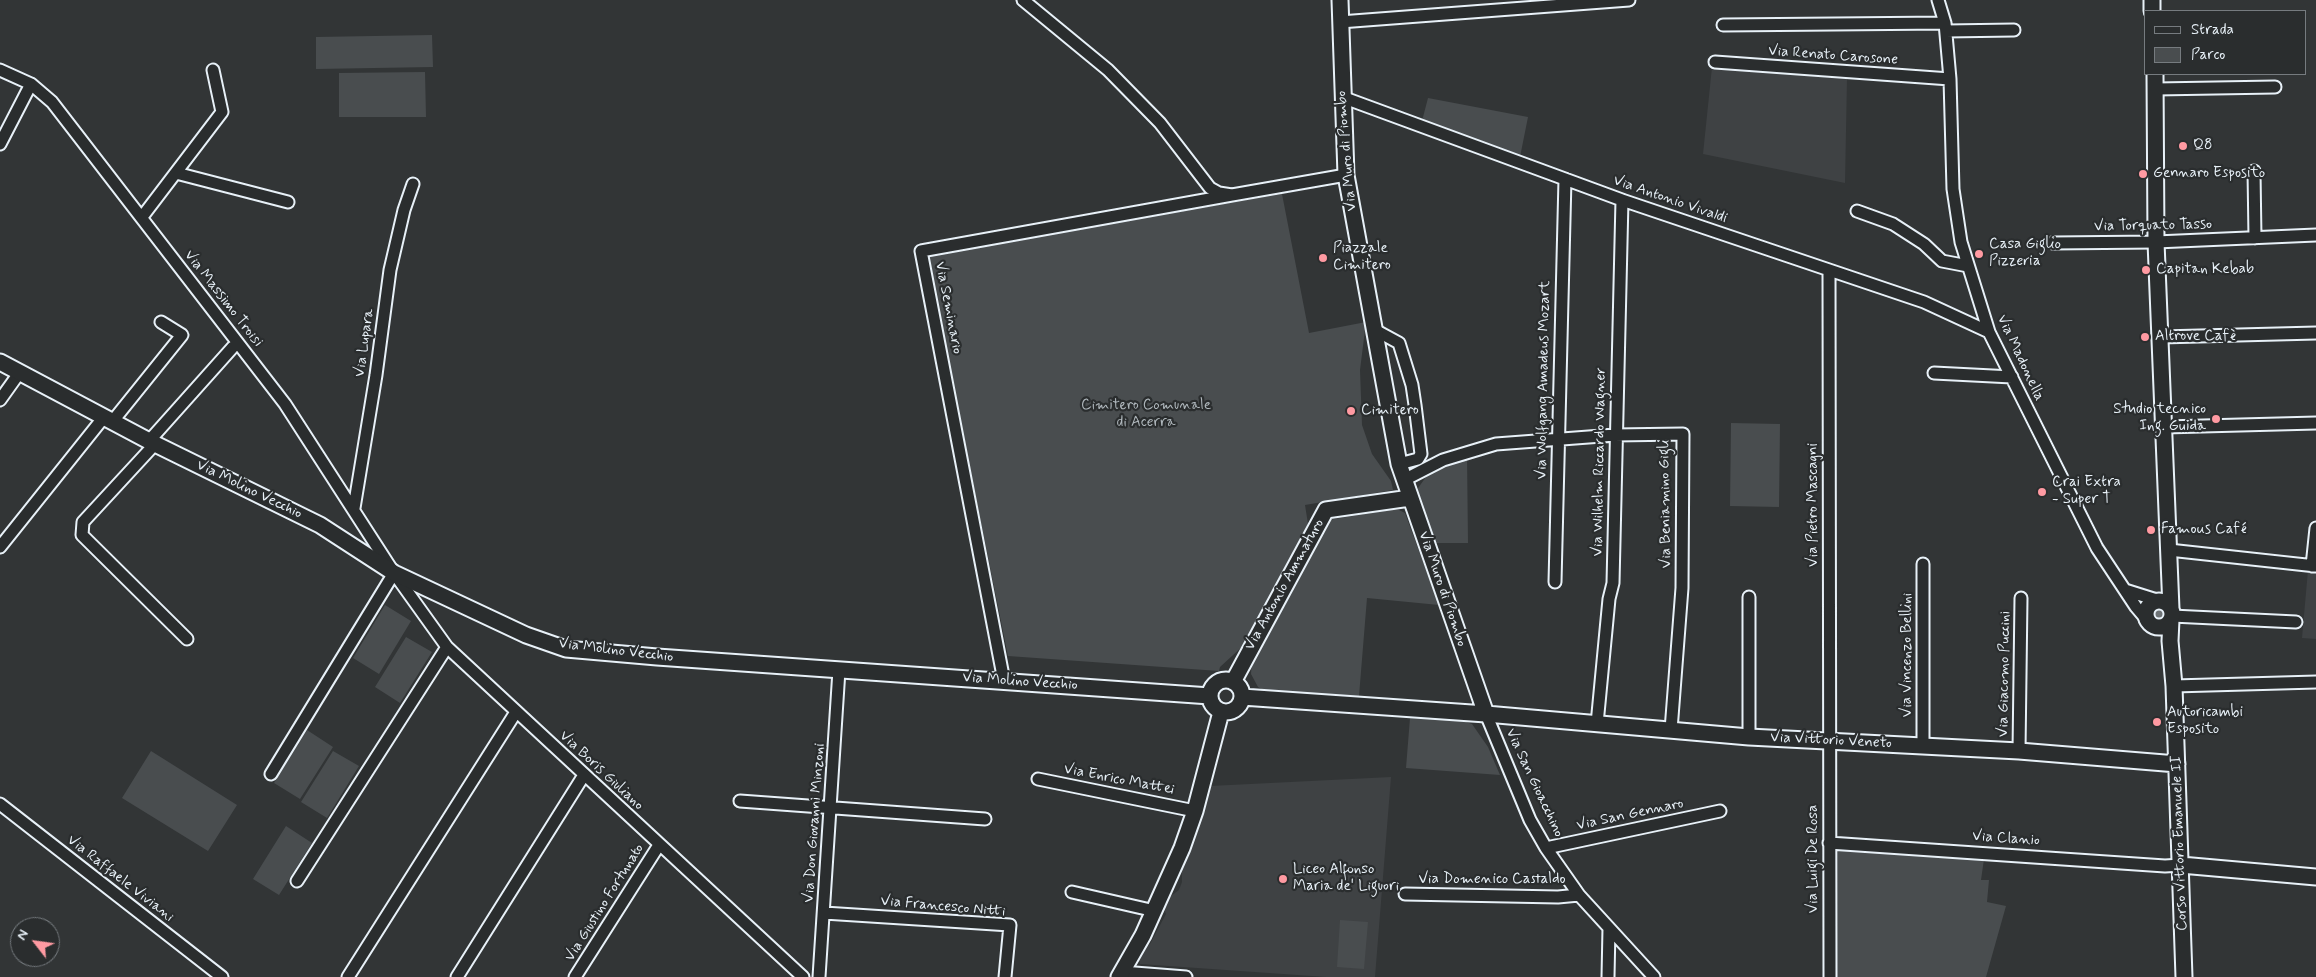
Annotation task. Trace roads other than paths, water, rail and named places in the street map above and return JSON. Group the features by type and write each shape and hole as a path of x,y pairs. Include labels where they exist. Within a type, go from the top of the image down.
{"street":[{"path":"1023,0 1108,70 1160,122 1210,188 1220,193 1232,195 1346,175"},
{"name":"Via Muro di Piombo","path":"1340,0 1346,175 1399,464 1486,714"},
{"path":"1340,22 1629,0"},
{"name":"Via Madonella","path":"1938,0 1945,28 1950,79 1953,189 1961,242 1989,332 2097,548 2125,590 2159,612"},
{"path":"1723,25 2014,30"},
{"name":"Via Renato Carosone","path":"1715,62 1950,79"},
{"name":"Via Massimo Troisi","path":"0,70 31,84 52,102 285,404 354,508 394,573"},
{"path":"142,217 222,112 213,70"},
{"path":"2155,75 2156,242 2169,550 2169,566 2159,612 2171,657"},
{"path":"0,144 31,84"},
{"path":"2156,89 2275,87"},
{"name":"Via Antonio Vivaldi","path":"1342,97 1622,200 1924,302 1989,332"},
{"path":"2254,170 2255,238"},
{"path":"176,174 288,202"},
{"name":"Via Wolfgang Amadeus Mozart","path":"1555,582 1557,439 1565,179"},
{"name":"Via Lupara","path":"354,508 376,375 390,270 404,210 413,184"},
{"name":"Via Seminario","path":"1004,681 921,251 1232,195"},
{"name":"Via Wilhelm Riccardo Wagner","path":"1597,724 1609,599 1613,583 1622,200"},
{"path":"1857,211 1892,224 1924,244 1942,261 1968,266"},
{"name":"Via Torquato Tasso","path":"2052,243 2156,242 2316,235"},
{"name":"Via Pietro Mascagni","path":"1829,270 1829,740"},
{"path":"0,547 182,335 162,322"},
{"path":"1375,330 1399,343 1416,405 1421,454 1418,459 1399,464"},
{"path":"2161,337 2316,333"},
{"path":"188,639 82,535 83,522 233,347"},
{"name":"Via Molino Vecchio","path":"0,362 152,443 320,525 394,573 526,635 566,649 1210,696"},
{"path":"0,400 20,372"},
{"path":"1934,373 2012,376"},
{"path":"2165,427 2316,422"},
{"name":"Via Beniamino Gigli","path":"1404,480 1444,460 1496,444 1615,435 1683,434 1682,588 1671,730"},
{"name":"Via Antonio Ammaturo","path":"1233,682 1326,510 1410,498"},
{"path":"2169,550 2314,566 2316,528"},
{"name":"Via Vincenzo Bellini","path":"1923,564 1923,746"},
{"path":"271,774 394,573"},
{"name":"Via Boris Giuliano","path":"394,573 447,647 803,977"},
{"path":"2125,590 2159,612 2296,622"},
{"path":"1749,597 1749,737"},
{"name":"Via Giacomo Puccini","path":"2019,751 2021,598"},
{"name":"Corso Vittorio Emanuele II","path":"2159,612 2171,657 2174,686 2184,977"},
{"path":"297,881 447,647"},
{"name":"Via Don Giovanni Minzoni","path":"819,977 839,670"},
{"path":"1227,680 1233,682 1240,689 1242,697 1236,709 1221,712 1213,706 1210,696 1211,691 1217,683 1227,680"},
{"path":"2174,686 2316,682"},
{"path":"1242,697 1486,714"},
{"path":"348,977 516,712"},
{"path":"1186,977 1120,974 1155,911 1182,848 1195,810 1221,712"},
{"name":"Via Vittorio Veneto","path":"1486,714 1749,737 2019,751 2177,764"},
{"name":"Via San Gioacchino","path":"1486,714 1530,820 1546,848 1579,895 1654,977"},
{"name":"Via Luigi De Rosa","path":"1829,740 1830,977"},
{"path":"457,977 584,775"},
{"name":"Via Enrico Mattei","path":"1038,779 1195,810"},
{"path":"740,801 985,819"},
{"name":"Via Raffaele Viviani","path":"0,804 222,977"},
{"name":"Via San Gennaro","path":"1546,848 1720,811"},
{"name":"Via Clanio","path":"1828,843 2165,866 2181,864"},
{"name":"Via Giustino Fortunato","path":"576,977 659,845"},
{"path":"2181,864 2316,877"},
{"path":"1072,892 1155,911"},
{"name":"Via Domenico Castaldo","path":"1405,894 1558,897 1579,895"},
{"name":"Via Francesco Nitti","path":"824,913 1010,925 1005,977"},
{"path":"1608,977 1609,928"}],"place":[{"name":"Q8","path":"2183,146"},
{"name":"Gennaro Esposito","path":"2143,174"},
{"name":"Casa Giglio Pizzeria","path":"1979,254"},
{"name":"Piazzale Cimitero","path":"1323,258"},
{"name":"Capitan Kebab","path":"2146,270"},
{"name":"Altrove Cafè","path":"2145,337"},
{"name":"Cimitero","path":"1351,411"},
{"name":"Studio tecnico Ing. Guida","path":"2216,419"},
{"name":"Crai Extra - Super T","path":"2042,492"},
{"name":"Famous Café","path":"2151,530"},
{"name":"Autoricambi Esposito","path":"2157,722"},
{"name":"Liceo Alfonso Maria de' Liguori","path":"1283,879"}],"park label":[{"name":"Cimitero Comunale di Acerra","path":"1146,414"}]}
